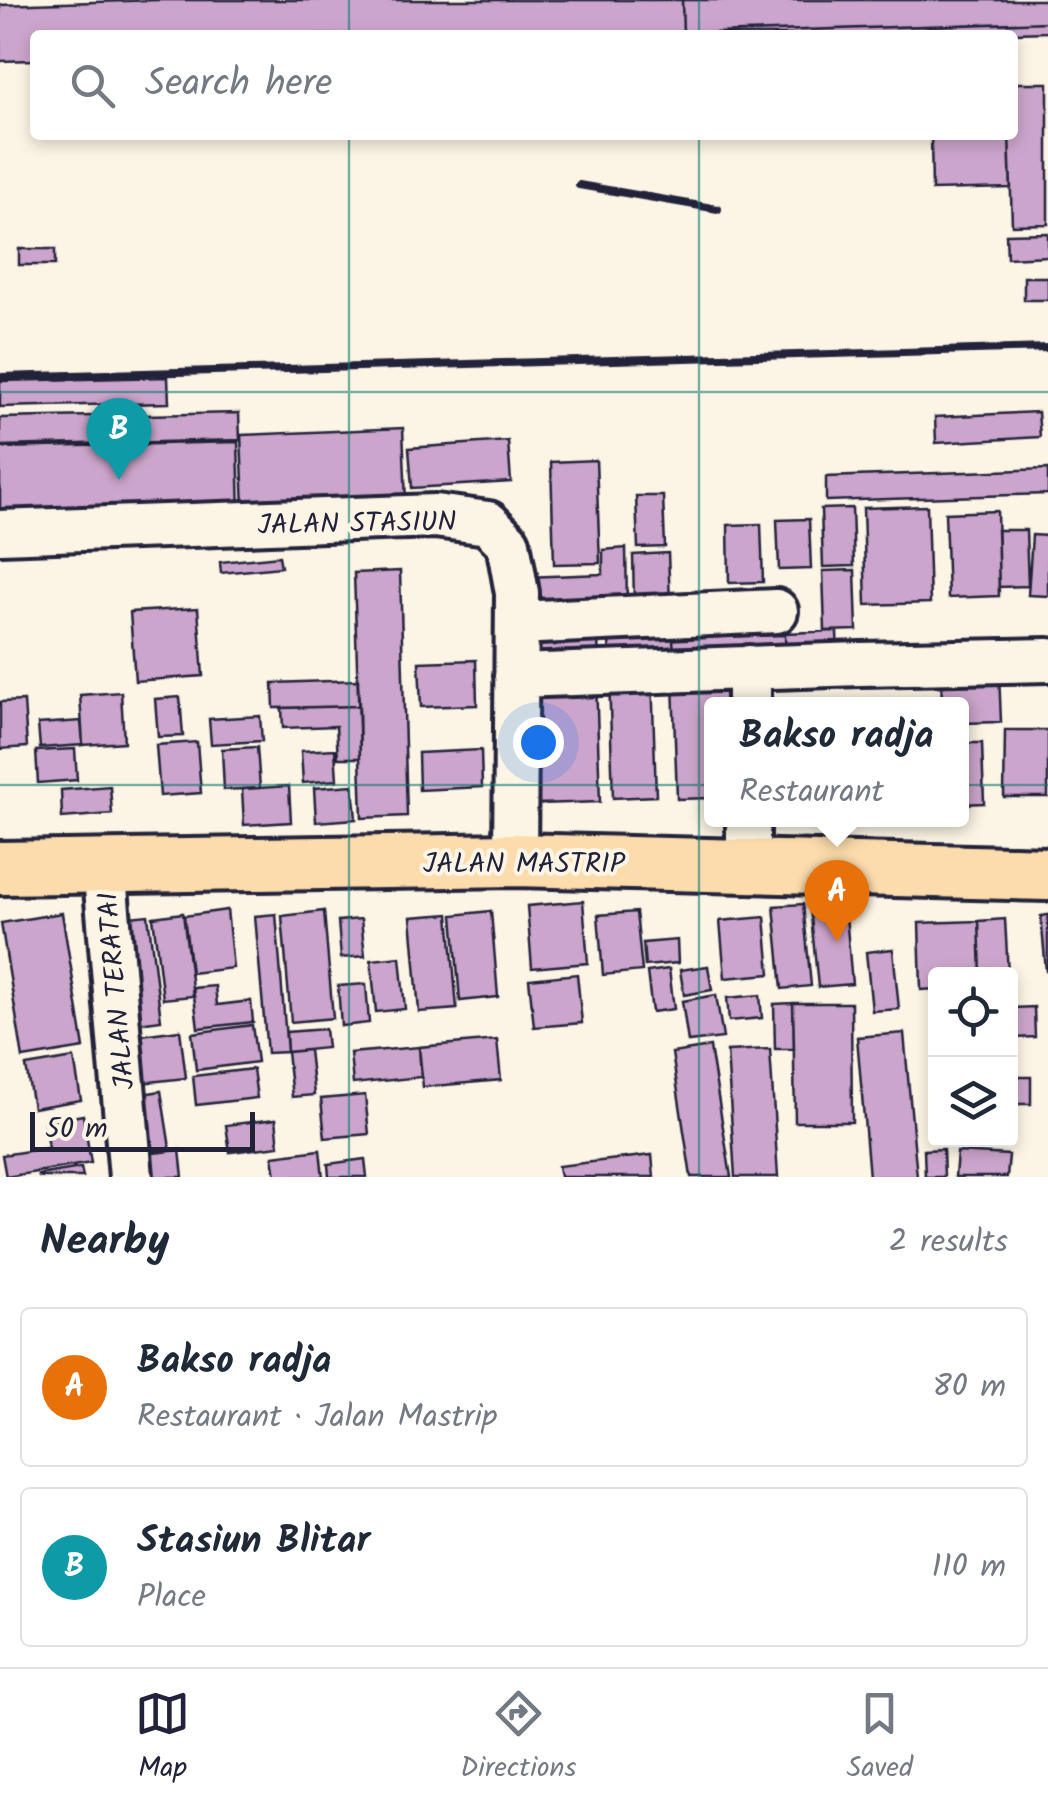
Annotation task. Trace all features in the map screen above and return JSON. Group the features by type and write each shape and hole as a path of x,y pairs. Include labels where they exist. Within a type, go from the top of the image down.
{"main road":[{"name":"JALAN MASTRIP","path":"0,868 515,860 748,843 1048,874"}],"street":[{"name":"JALAN STASIUN","path":"0,532 435,516 488,523 508,543 517,593 515,860"},
{"path":"516,623 776,611"},
{"path":"516,676 749,686 1048,660"},
{"name":"JALAN TERATAI","path":"104,865 131,1177"}],"building":[{"path":"158,0 1048,0 1048,32 30,30 30,60 0,61 0,5"},
{"path":"682,0 1048,0 1048,22 683,30"},
{"path":"1018,83 1048,83 1048,224 1012,225 1009,140 1018,140"},
{"path":"931,140 1009,140 1011,188 932,190"},
{"path":"1048,233 1048,256 1007,258 1006,234"},
{"path":"19,249 55,249 55,265 19,265"},
{"path":"1024,277 1048,277 1048,300 1024,300"},
{"path":"168,377 169,403 0,407 0,381"},
{"path":"1038,412 1040,437 936,443 935,417"},
{"path":"239,413 240,440 0,446 0,418"},
{"path":"403,428 406,503 244,509 241,435"},
{"path":"508,441 511,482 412,488 409,448"},
{"path":"238,442 240,514 0,513 0,448"},
{"path":"596,460 600,563 554,564 551,462"},
{"path":"1048,469 1048,494 826,501 826,477"},
{"path":"636,496 663,496 665,547 638,548"},
{"path":"927,506 930,603 866,605 863,508"},
{"path":"852,508 854,566 823,567 821,509"},
{"path":"997,511 999,596 948,598 945,513"},
{"path":"809,519 811,569 779,570 777,520"},
{"path":"761,524 763,582 729,583 728,525"},
{"path":"997,530 1026,530 1028,586 999,587"},
{"path":"1032,535 1048,536 1048,596 1028,595"},
{"path":"626,548 627,603 527,607 526,577 603,574 603,550"},
{"path":"668,553 670,602 634,603 633,555"},
{"path":"279,556 281,567 221,573 220,562"},
{"path":"855,570 857,630 825,631 823,571"},
{"path":"400,571 407,816 362,818 354,573"},
{"path":"198,608 203,676 135,681 130,612"},
{"path":"837,631 838,661 786,663 785,633"},
{"path":"598,635 599,670 527,672 526,637"},
{"path":"785,635 786,663 674,667 673,638"},
{"path":"673,638 674,657 610,659 609,641"},
{"path":"476,660 477,705 421,707 419,662"},
{"path":"999,672 1001,722 969,723 969,697 942,697 941,674"},
{"path":"652,675 656,796 613,798 609,677"},
{"path":"596,679 600,802 537,804 533,681"},
{"path":"358,680 359,706 274,708 273,683"},
{"path":"732,680 733,697 704,697 704,798 677,799 673,682"},
{"path":"121,692 124,742 83,745 80,695"},
{"path":"180,697 183,736 158,737 155,699"},
{"path":"24,701 27,747 0,749 0,702"},
{"path":"359,706 360,758 338,758 336,726 283,728 282,708"},
{"path":"260,716 262,741 211,744 209,719"},
{"path":"81,721 83,745 40,748 38,724"},
{"path":"1005,730 1048,730 1048,797 1004,797"},
{"path":"197,742 201,793 160,796 156,745"},
{"path":"969,743 982,743 984,803 969,804"},
{"path":"257,747 260,788 224,790 222,749"},
{"path":"75,749 77,780 38,783 36,751"},
{"path":"335,749 337,780 303,783 301,751"},
{"path":"481,750 482,787 419,790 418,753"},
{"path":"353,785 356,819 316,822 314,788"},
{"path":"110,786 112,814 62,818 61,790"},
{"path":"289,786 291,822 244,825 242,789"},
{"path":"583,901 588,963 532,968 527,906"},
{"path":"803,904 811,986 782,989 774,906"},
{"path":"845,904 852,984 818,987 810,907"},
{"path":"227,910 233,968 191,973 184,916"},
{"path":"324,911 333,1018 291,1022 282,916"},
{"path":"491,911 498,997 460,1001 453,915"},
{"path":"636,912 642,971 603,975 598,915"},
{"path":"62,913 84,1048 23,1058 1,923"},
{"path":"183,913 193,996 163,999 153,917"},
{"path":"276,914 287,1052 267,1053 255,916"},
{"path":"449,914 457,1009 419,1012 411,917"},
{"path":"148,915 161,1020 131,1024 118,918"},
{"path":"1048,915 1048,971 1046,971 1041,916"},
{"path":"765,917 770,974 725,978 720,921"},
{"path":"361,919 365,956 341,958 338,921"},
{"path":"1005,919 1008,967 981,967 979,921"},
{"path":"979,921 981,967 928,967 928,990 921,990 919,923"},
{"path":"677,940 678,963 645,966 643,943"},
{"path":"893,949 899,1009 872,1011 866,952"},
{"path":"400,957 405,1009 376,1012 371,960"},
{"path":"708,966 712,990 684,995 680,970"},
{"path":"669,969 674,1009 652,1012 647,972"},
{"path":"577,974 582,1023 534,1027 529,979"},
{"path":"366,984 369,1023 341,1026 338,986"},
{"path":"215,986 217,1005 251,1001 253,1022 198,1028 193,988"},
{"path":"716,995 723,1038 688,1042 682,1001"},
{"path":"760,995 762,1018 729,1021 727,998"},
{"path":"793,1003 794,1049 775,1049 774,1004"},
{"path":"793,1003 851,1003 852,1122 795,1122"},
{"path":"1034,1007 1035,1037 1018,1038 1018,1008"},
{"path":"252,1025 257,1062 196,1070 192,1033"},
{"path":"325,1029 327,1048 287,1052 286,1032"},
{"path":"180,1030 186,1078 131,1084 125,1037"},
{"path":"904,1033 917,1177 869,1177 857,1037"},
{"path":"497,1040 501,1080 423,1087 419,1047"},
{"path":"419,1047 421,1077 353,1084 350,1053"},
{"path":"710,1047 731,1177 691,1177 672,1053"},
{"path":"770,1049 778,1177 735,1177 727,1051"},
{"path":"309,1050 314,1095 292,1097 287,1052"},
{"path":"74,1058 81,1100 33,1108 26,1066"},
{"path":"253,1069 257,1098 196,1105 193,1076"},
{"path":"1018,1077 1031,1077 1031,1104 1018,1104"},
{"path":"161,1091 170,1148 140,1153 131,1096"},
{"path":"365,1095 369,1134 325,1138 321,1099"},
{"path":"83,1115 91,1163 6,1177 2,1155 48,1148 44,1122"},
{"path":"276,1119 279,1146 230,1152 226,1125"},
{"path":"943,1149 944,1177 925,1177 924,1150"},
{"path":"180,1150 183,1177 137,1177 135,1155"},
{"path":"320,1150 323,1177 276,1177 273,1156"},
{"path":"957,1152 1009,1155 1007,1177 955,1177"},
{"path":"652,1155 654,1177 560,1177 558,1166"},
{"path":"365,1159 367,1177 329,1177 328,1164"},
{"path":"81,1168 83,1177 38,1175"}],"railway":[{"path":"579,185 718,209"},
{"path":"0,377 1048,348"}],"place":[{"name":"Stasiun Blitar","path":"119,480"},
{"name":"Bakso radja","path":"837,942"}]}
